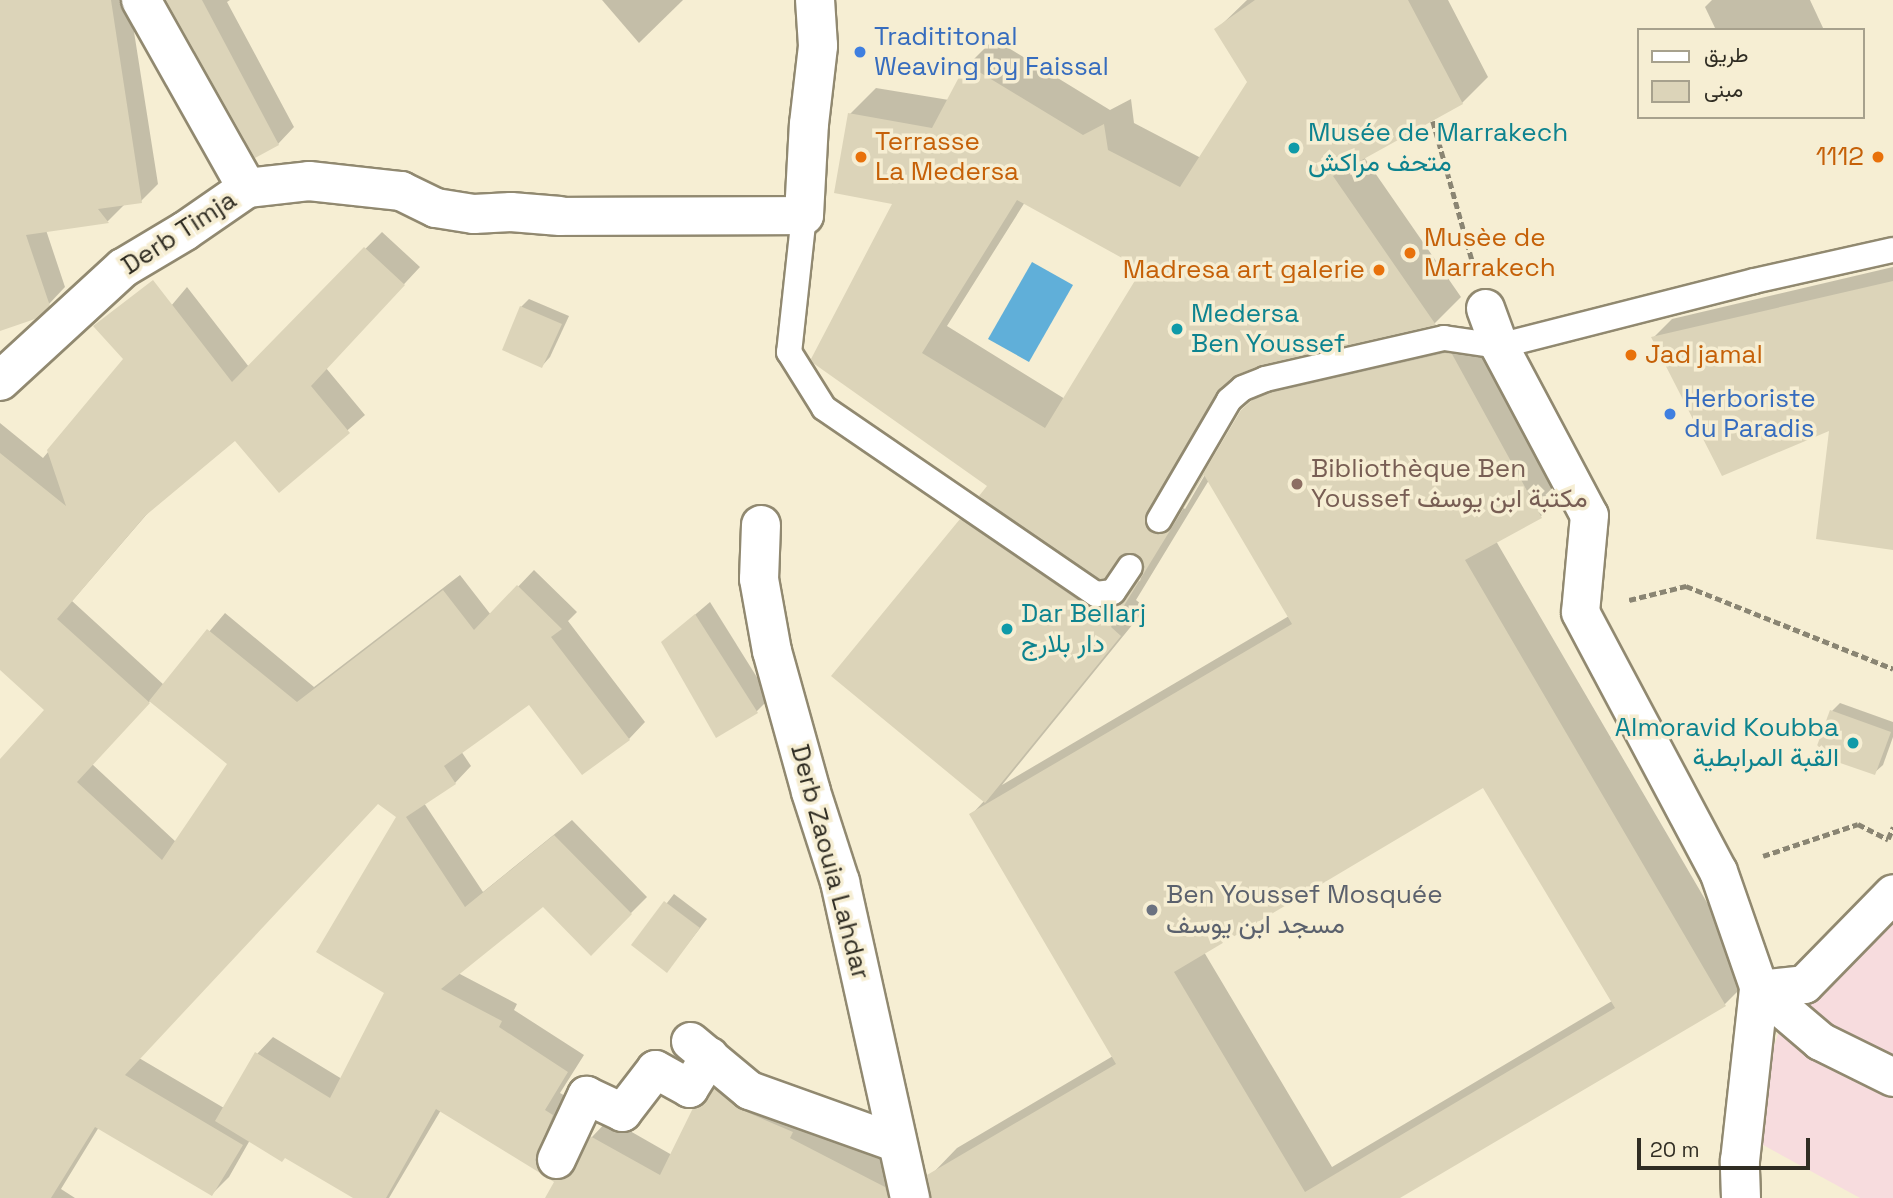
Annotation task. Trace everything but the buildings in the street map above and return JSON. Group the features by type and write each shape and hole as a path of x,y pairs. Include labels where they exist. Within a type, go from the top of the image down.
{"street":[{"path":"141,0 247,188"},
{"path":"560,216 804,215 809,124 818,46 815,0"},
{"name":"Derb Timja","path":"0,381 122,268 185,231 247,188 309,181 401,191 436,208 474,214 511,212 560,216"},
{"path":"1485,308 1499,346 1589,515 1580,612 1718,871 1759,989 1740,1161 1741,1198"},
{"name":"Derb Zaouia Lahdar","path":"761,526 759,579 772,651 811,792 840,882 910,1198"},
{"path":"1759,989 1804,984 1893,893"},
{"path":"1759,989 1820,1041 1893,1077"},
{"path":"556,1159 586,1095 622,1112 655,1069 689,1088 699,1049 750,1090 897,1143"}],"lane":[{"path":"804,215 789,352 824,408 1096,594 1104,596 1113,592 1130,567"},
{"path":"1158,520 1229,400 1243,388 1265,379 1444,338 1499,346 1754,281 1893,250"}],"path":[{"path":"1433,121 1485,308"},
{"path":"1580,612 1686,586 1893,670"},
{"path":"1718,871 1858,824 1888,839 1893,827"}],"shaded area":[{"path":"1893,909 1893,1198 1860,1198 1743,1134 1788,1006"}],"water":[{"path":"1032,262 1073,285 1029,362 988,339"}],"place":[{"name":"Tradititonal Weaving by Faissal","path":"860,52"},
{"name":"Musée de Marrakech متحف مراكش","path":"1294,148"},
{"name":"Terrasse La Medersa","path":"861,157"},
{"name":"1112","path":"1878,157"},
{"name":"Musèe de Marrakech","path":"1410,253"},
{"name":"Madresa art galerie","path":"1379,270"},
{"name":"Medersa Ben Youssef","path":"1177,329"},
{"name":"Jad jamal","path":"1631,355"},
{"name":"Herboriste du Paradis","path":"1670,414"},
{"name":"Bibliothèque Ben Youssef مكتبة ابن يوسف","path":"1297,484"},
{"name":"Dar Bellarj دار بلارج","path":"1007,629"},
{"name":"Almoravid Koubba القبة المرابطية","path":"1853,743"},
{"name":"Ben Youssef Mosquée مسجد ابن يوسف","path":"1152,910"}]}
